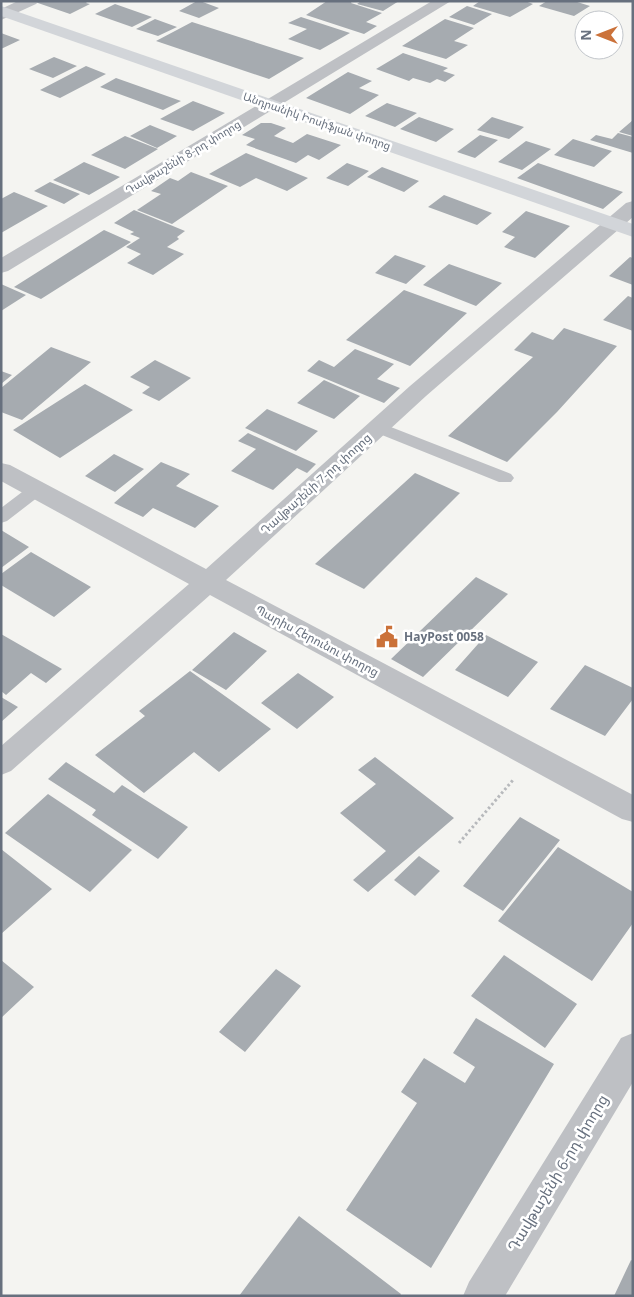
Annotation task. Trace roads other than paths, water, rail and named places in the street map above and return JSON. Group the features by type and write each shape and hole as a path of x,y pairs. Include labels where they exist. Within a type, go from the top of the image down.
{"street":[{"path":"3,13 31,1"},
{"name":"Դավթաշենի 8-րդ փողոց","path":"1,267 443,1"},
{"name":"Անդրանիկ Իոսիֆյան փողոց","path":"3,13 623,228"},
{"name":"Դավթաշենի 7-րդ փողոց","path":"1,762 208,582 378,427 623,228 633,207"},
{"name":"Պարիս Հերունու փողոց","path":"1,471 633,810"},
{"name":"Դավթաշենի 6-րդ փողոց","path":"483,1296 633,1050"}],"lane":[{"path":"378,427 505,478"},
{"path":"1,517 36,490"}],"place":[{"name":"HayPost 0058","path":"387,637"}]}
